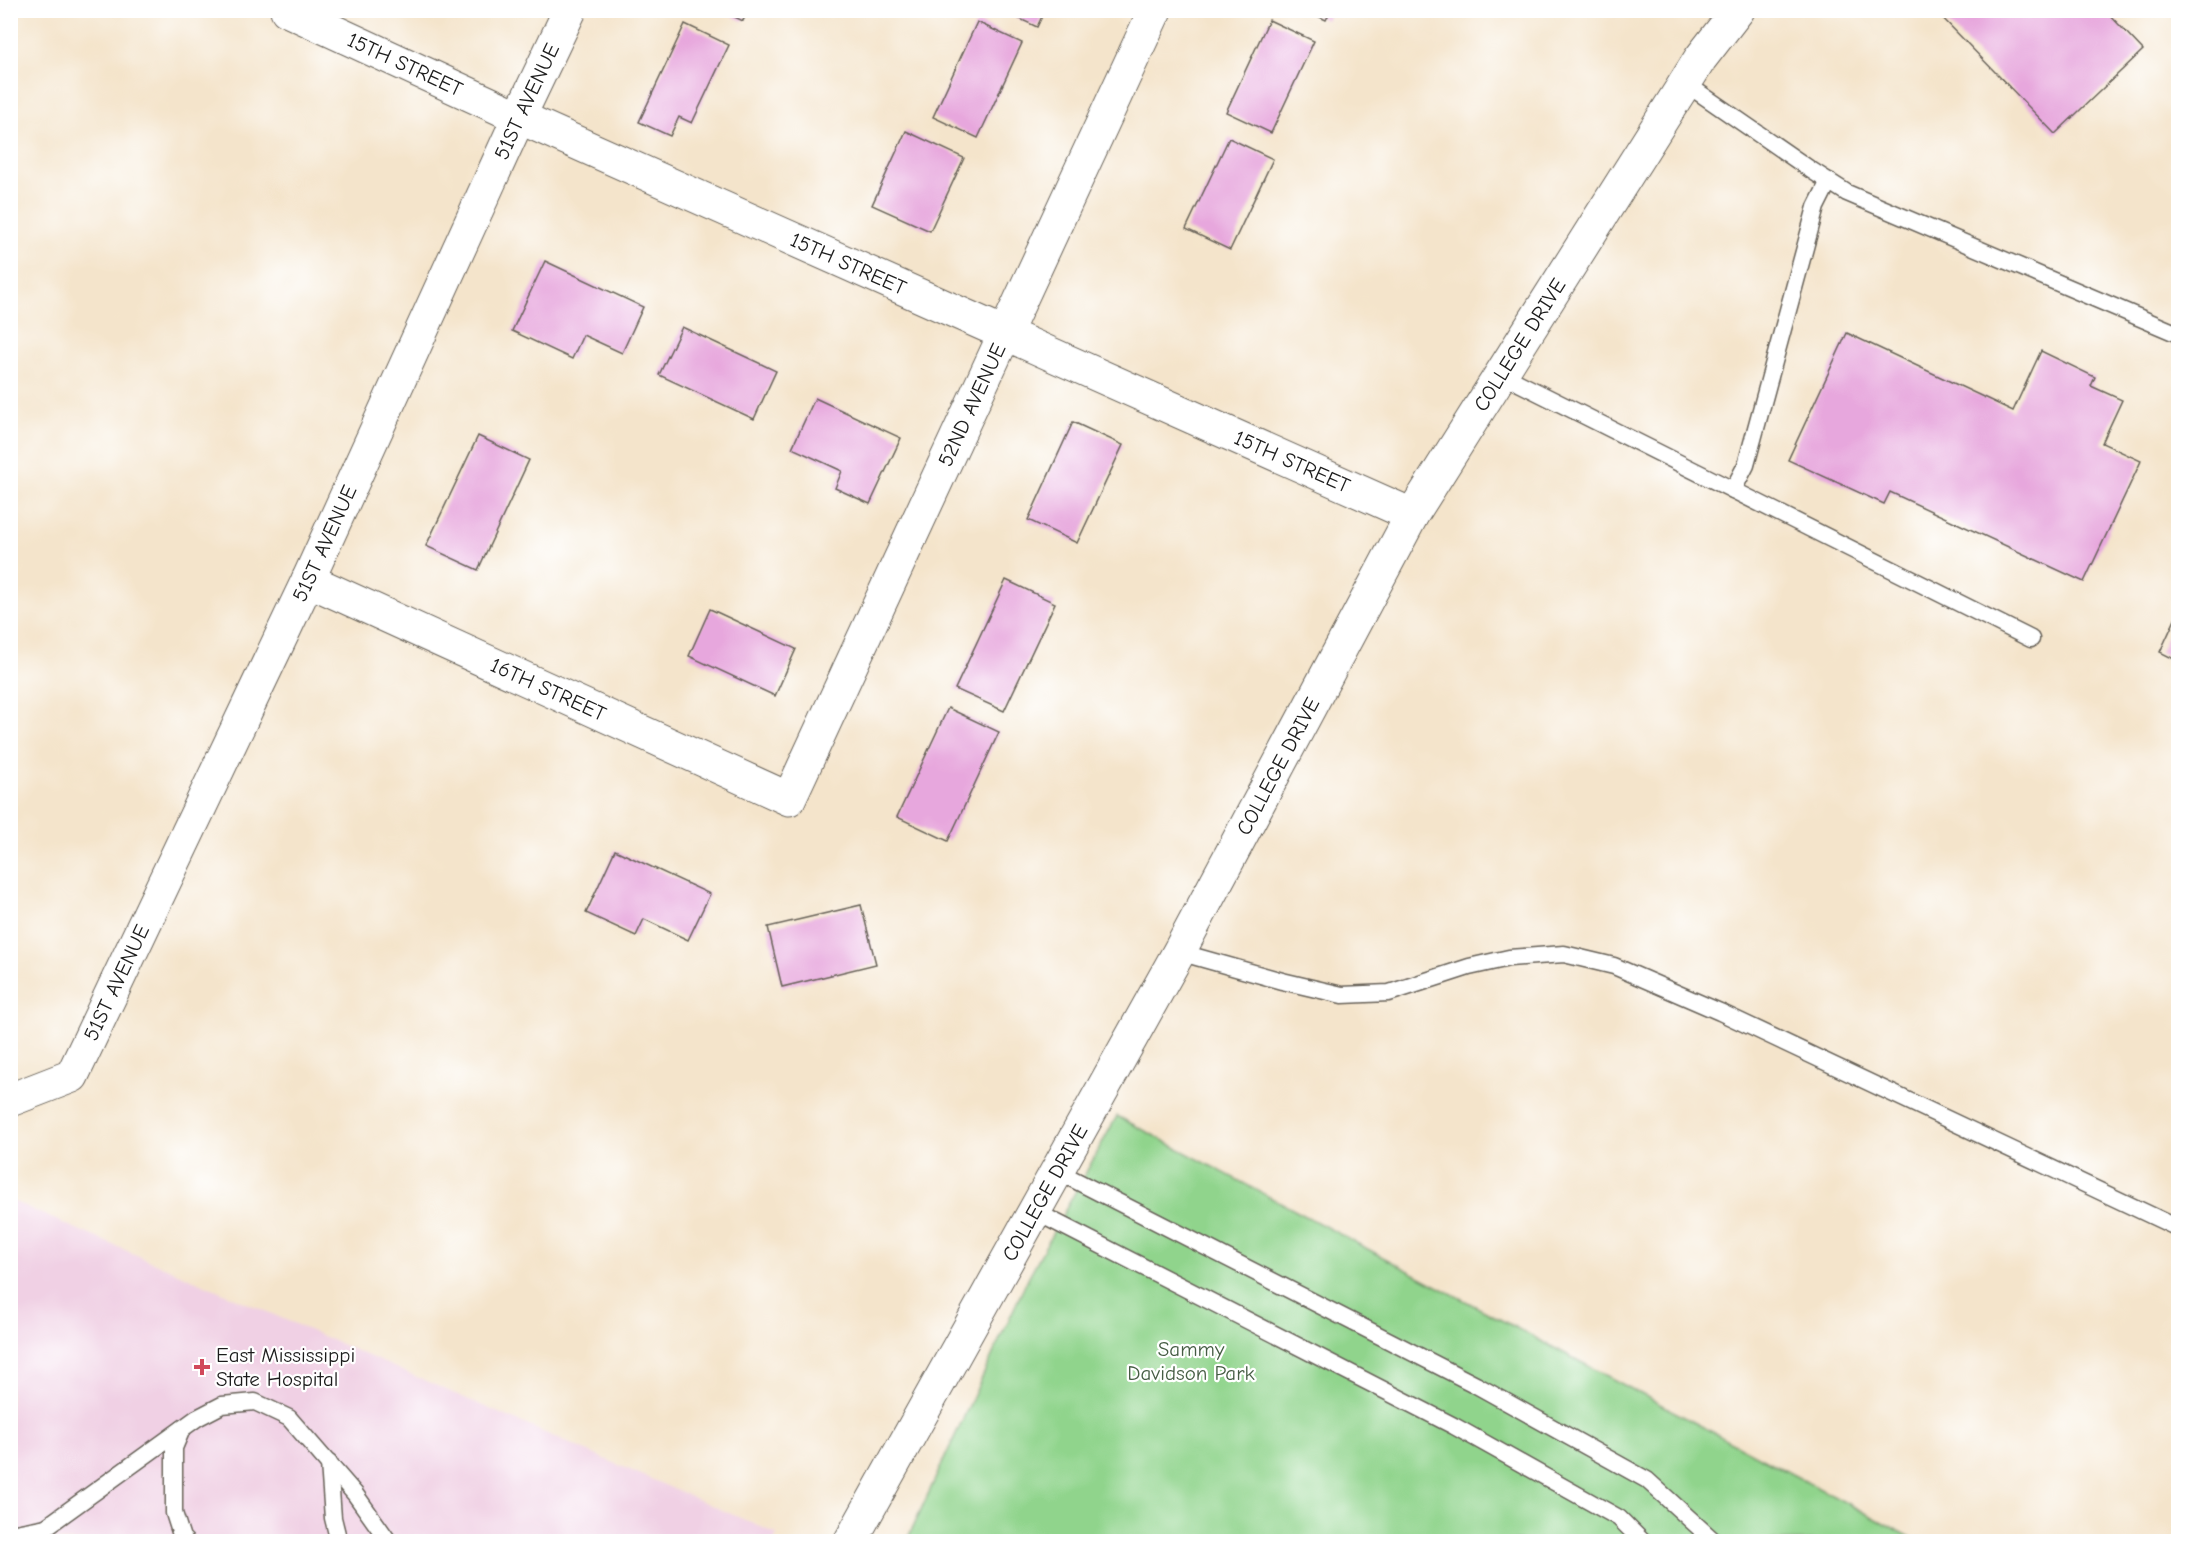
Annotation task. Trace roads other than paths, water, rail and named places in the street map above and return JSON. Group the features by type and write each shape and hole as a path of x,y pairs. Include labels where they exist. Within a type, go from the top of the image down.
{"street":[{"name":"15TH STREET","path":"287,10 519,117 1412,515"},
{"name":"51ST AVENUE","path":"10,1101 72,1076 308,580 570,10"},
{"name":"52ND AVENUE","path":"789,799 1155,10"},
{"name":"COLLEGE DRIVE","path":"850,1542 1179,952 1412,515 1700,59 1738,10"},
{"name":"16TH STREET","path":"308,580 789,799"}],"lane":[{"path":"1685,83 1847,193 2178,334"},
{"path":"1733,490 1746,465 1816,207 1829,181"},
{"path":"1501,374 2031,639"},
{"path":"1179,952 1342,995 1389,993 1469,966 1509,958 1564,954 1614,966 1720,1012 2178,1228"},
{"path":"1057,1171 1476,1385 1637,1474 1647,1480 1715,1542"},
{"path":"1034,1211 1454,1426 1619,1518 1643,1542"},
{"path":"35,1542 46,1527 197,1418 222,1405 255,1402 289,1418 355,1494 389,1542"},
{"path":"182,1429 174,1448 174,1513 184,1540"},
{"path":"329,1463 333,1518 339,1542"},
{"path":"10,1534 46,1527"}],"place":[{"name":"East Mississippi State Hospital","path":"202,1367"}],"park label":[{"name":"Sammy Davidson Park","path":"1191,1361"}]}
